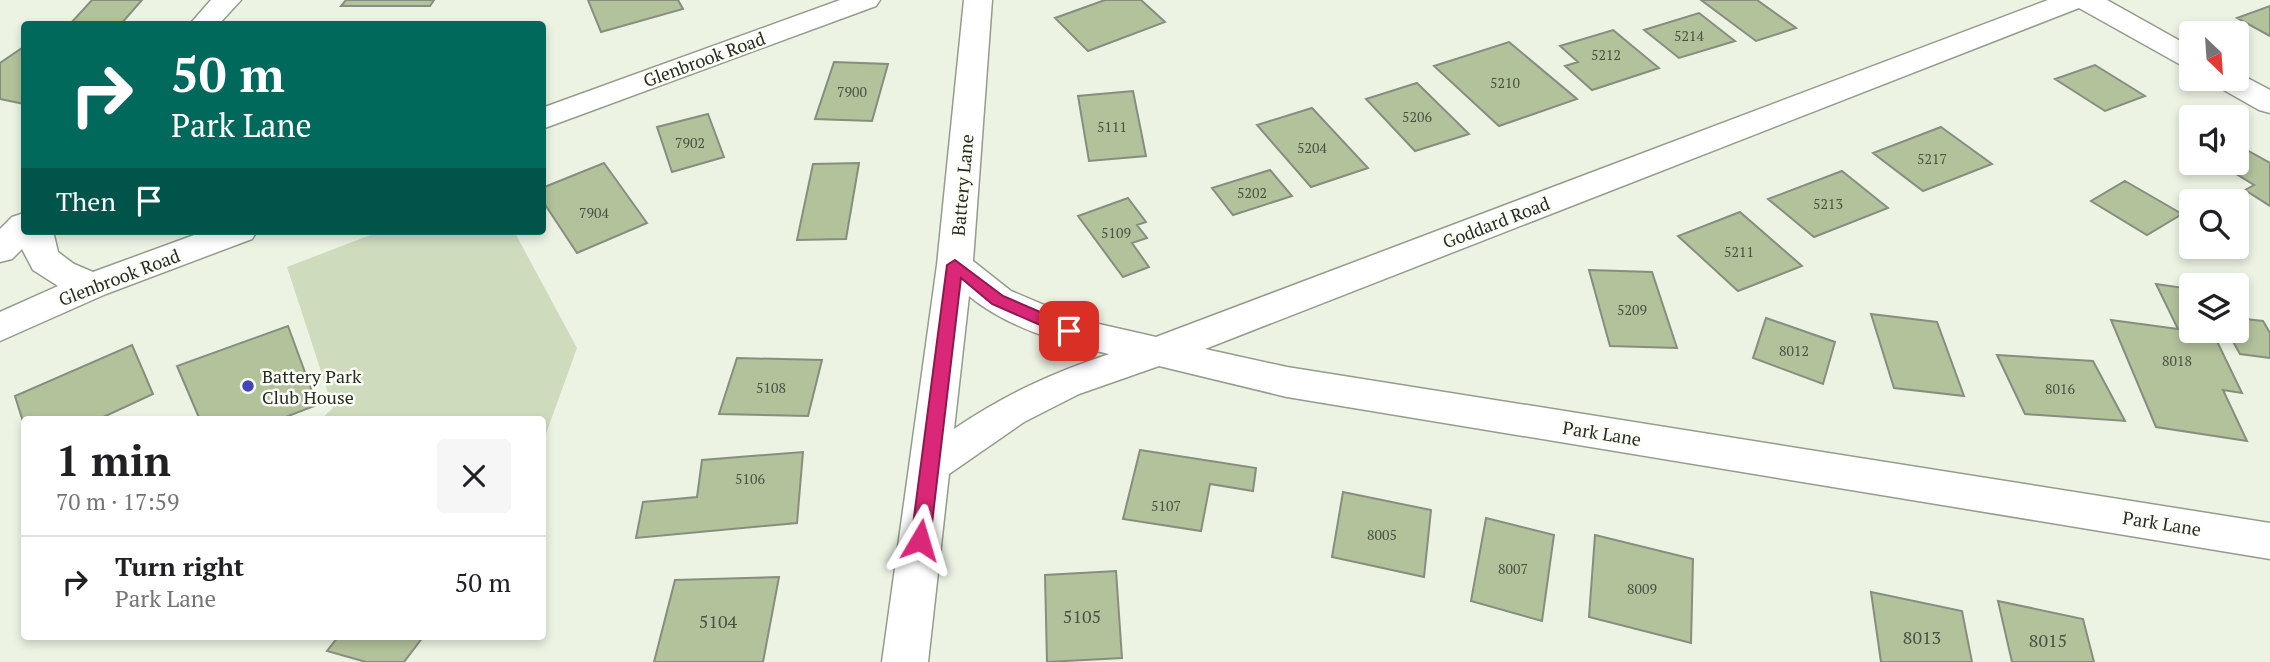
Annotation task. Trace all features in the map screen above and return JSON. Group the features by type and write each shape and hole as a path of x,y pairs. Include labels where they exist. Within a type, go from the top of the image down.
{"street":[{"path":"207,21 227,0"},
{"name":"Glenbrook Road","path":"546,118 866,0"},
{"name":"Battery Lane","path":"905,662 955,265 978,0"},
{"name":"Goddard Road","path":"930,466 1010,411 1066,384 1160,351 2074,0"},
{"path":"2086,0 2179,52"},
{"path":"2248,91 2270,103"},
{"path":"0,250 21,228"},
{"path":"36,235 36,247 43,261 93,285"},
{"name":"Glenbrook Road","path":"0,327 93,285 229,235"},
{"name":"Park Lane","path":"955,265 998,300 1069,331 1287,382 2270,541"}],"green space":[{"path":"371,235 516,235 577,348 546,434 546,416 324,416 333,408 287,267"}],"building":[{"path":"92,0 142,0 124,21 73,21"},
{"path":"346,0 434,0 430,6 341,6"},
{"path":"588,0 678,0 683,9 601,32"},
{"path":"1105,0 1141,0 1165,22 1088,51 1055,18"},
{"path":"1701,0 1757,0 1796,28 1756,41"},
{"path":"2270,6 2270,36 2249,25 2249,21 2237,18"},
{"path":"1699,13 1735,41 1679,58 1644,30"},
{"path":"1613,30 1659,68 1592,90 1565,66 1578,62 1560,46"},
{"path":"1509,42 1577,99 1499,126 1434,66"},
{"path":"21,49 21,103 0,99 0,63"},
{"path":"834,62 888,64 872,121 815,119"},
{"path":"2095,65 2145,96 2105,111 2055,79"},
{"path":"1417,83 1469,134 1415,151 1366,99"},
{"path":"1133,91 1146,156 1089,161 1078,96"},
{"path":"1312,108 1368,168 1311,187 1257,125"},
{"path":"708,114 724,157 672,172 657,127"},
{"path":"1941,127 1992,164 1923,191 1873,153"},
{"path":"2249,151 2270,163 2270,206 2249,193 2247,189 2254,185 2238,175 2249,175"},
{"path":"604,163 647,223 577,253 546,206 546,186"},
{"path":"859,163 846,239 797,240 813,164"},
{"path":"1270,170 1292,196 1233,215 1212,188"},
{"path":"1842,171 1888,208 1814,237 1768,199"},
{"path":"2125,181 2179,212 2179,216 2147,235 2091,201"},
{"path":"1128,198 1146,222 1137,225 1147,238 1132,243 1149,267 1123,277 1078,216"},
{"path":"1740,212 1802,266 1738,291 1678,236"},
{"path":"1589,270 1652,272 1677,348 1610,346"},
{"path":"2156,284 2179,287 2179,343 2218,343 2242,393 2223,390 2247,441 2156,427 2111,320 2178,329"},
{"path":"1871,314 1937,322 1964,396 1894,388"},
{"path":"1766,318 1835,342 1823,384 1753,358"},
{"path":"2249,319 2263,321 2270,333 2270,358 2240,354 2234,343 2249,343"},
{"name":"Battery Park Club House","path":"288,326 317,405 288,416 198,416 177,366"},
{"path":"132,345 153,394 106,416 21,416 15,396"},
{"path":"1997,355 2093,361 2125,421 2025,414"},
{"path":"737,358 822,360 808,416 719,414"},
{"path":"1140,450 1256,468 1253,491 1210,484 1201,531 1123,519"},
{"path":"803,452 797,523 636,538 643,502 697,497 702,460"},
{"path":"1343,492 1431,510 1424,577 1332,557"},
{"path":"1486,518 1554,535 1542,621 1471,601"},
{"path":"1595,535 1693,559 1691,643 1589,617"},
{"path":"1116,571 1122,658 1047,662 1045,575"},
{"path":"779,577 763,662 654,662 675,580"},
{"path":"1871,592 1962,611 1972,662 1881,662"},
{"path":"1998,601 2083,619 2094,662 2012,662"},
{"path":"336,640 421,640 404,662 366,662 327,651"}],"place":[{"name":"Battery Park Club House","path":"248,386"}],"route":[{"path":"920,540 955,265 998,300 1069,331"}]}
